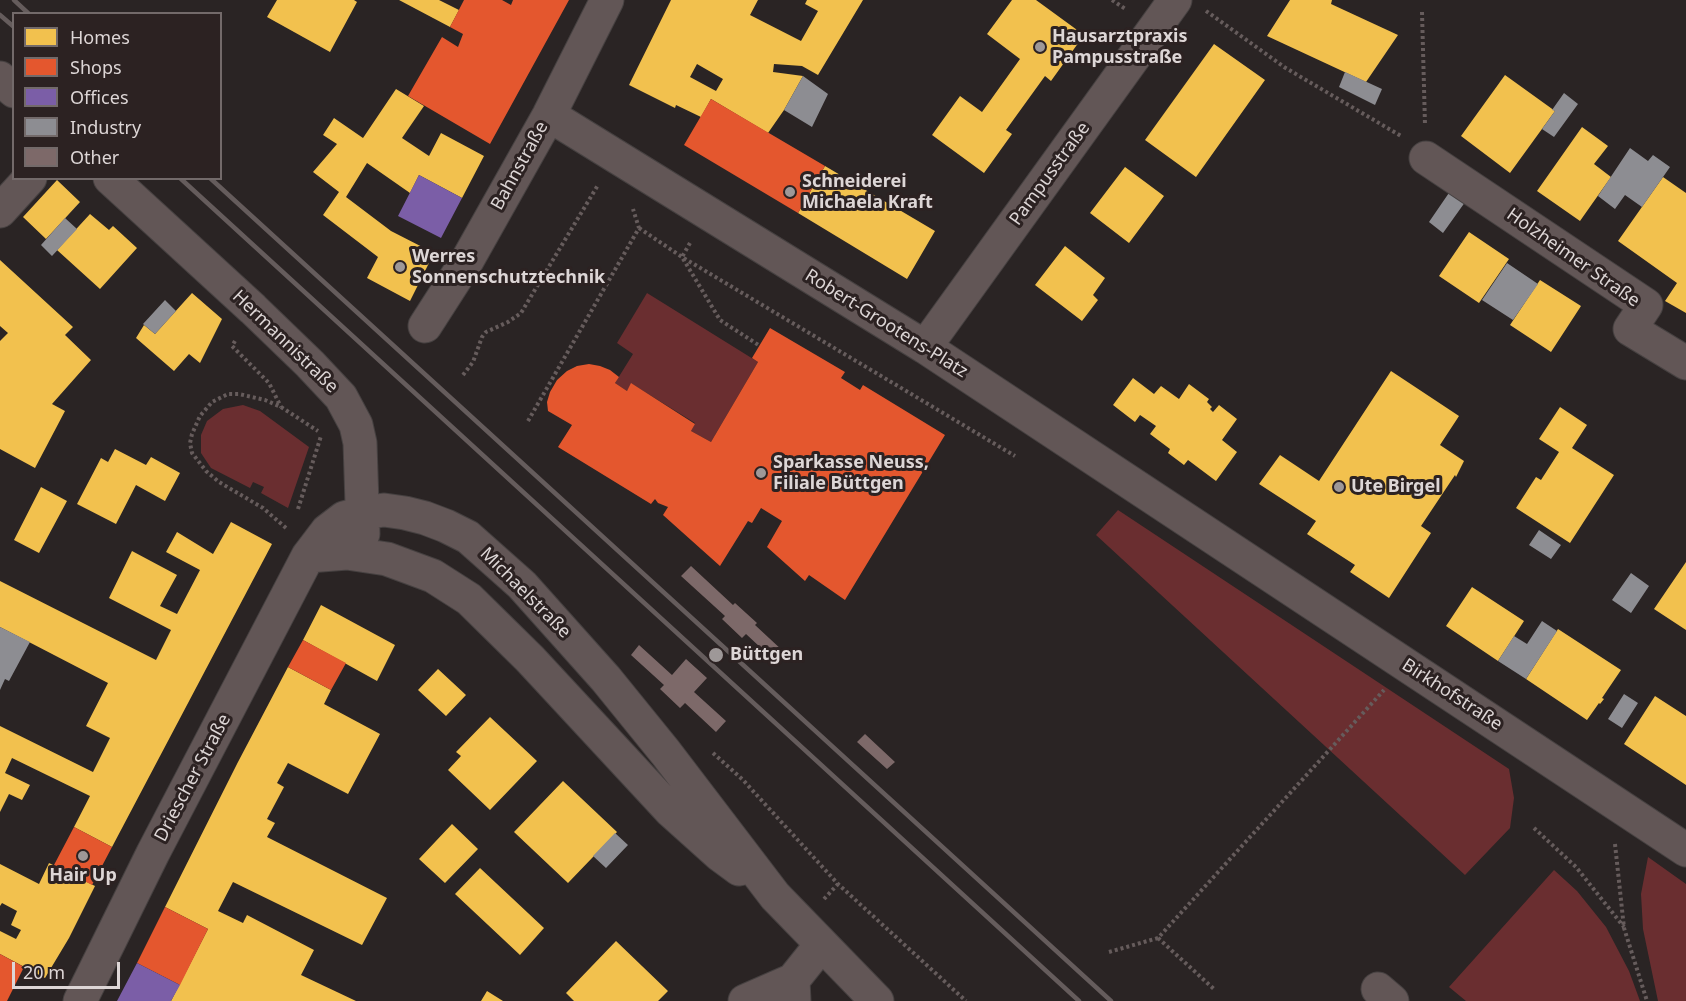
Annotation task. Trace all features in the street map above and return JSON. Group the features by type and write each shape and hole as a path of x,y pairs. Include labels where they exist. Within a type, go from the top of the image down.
{"street":[{"name":"Bahnstraße","path":"425,326 468,259 549,115 607,0"},
{"name":"Pampusstraße","path":"925,347 1187,3"},
{"path":"0,78 12,89"},
{"name":"Robert-Grootens-Platz","path":"549,115 925,347 1218,541"},
{"name":"Holzheimer Straße","path":"1426,158 1646,305 1630,329 1686,363"},
{"path":"0,211 28,180"},
{"name":"Hermannistraße","path":"112,180 253,309 342,397 356,425 360,442 363,554"},
{"name":"Michaelstraße","path":"308,556 327,531 344,518 384,510 405,513 446,526 468,537 522,585 606,679 666,753 775,896 877,1001"},
{"name":"Birkhofstraße","path":"1218,541 1686,850"},
{"name":"Michaelstraße","path":"308,556 335,553 363,554 387,559 433,576 469,599 530,659 671,811 720,855 775,896"},
{"name":"Driescher Straße","path":"80,1001 153,853 308,556"},
{"path":"745,1001 794,990 821,945"}],"path":[{"path":"1187,3 1284,67 1415,144 1426,158"},
{"path":"1422,12 1426,158"},
{"path":"463,375 473,362 486,332 521,313 615,156"},
{"path":"632,207 639,228 682,257 1015,456"},
{"path":"682,257 707,213"},
{"path":"528,421 639,228"},
{"path":"682,257 720,320 760,346"},
{"path":"238,352 269,383 281,406"},
{"path":"303,494 322,434 281,406 265,400 228,394 206,407 195,424 190,443 192,453 206,471 219,482 263,508 289,530 308,556"},
{"path":"1108,952 1158,938 1376,700 1405,664"},
{"path":"1609,799 1624,928 1647,1001"},
{"path":"1534,828 1575,867 1624,928"},
{"path":"838,884 966,1001"},
{"path":"1158,938 1215,990"}],"shaded area":[{"path":"647,293 758,362 711,442 691,431 695,423 632,384 627,391 615,383 633,354 617,343"},
{"path":"243,405 260,411 309,447 288,508 261,493 264,487 253,482 250,488 211,468 201,453 201,435 207,421 223,409"},
{"path":"1118,510 1509,769 1514,798 1510,828 1465,875 1096,535"},
{"path":"1648,857 1686,884 1686,1001 1658,1001 1643,929 1641,894"},
{"path":"1554,870 1577,891 1606,927 1629,971 1640,1001 1466,1001 1449,987"}],"building: Homes":[{"path":"277,0 354,0 357,2 330,52 267,17"},
{"path":"399,0 439,0 459,10 450,27"},
{"path":"671,0 758,0 750,15 801,41 818,11 805,4 807,0 863,0 818,75 802,66 774,64 773,72 803,76 768,133 711,99 701,117 676,105 675,108 629,85","holes":["697,64 723,79 716,91 690,77"]},
{"path":"1012,0 1036,0 1084,35 1051,81 1045,76 1006,130 1012,134 984,173 932,135 960,96 982,112 1020,59 987,34"},
{"path":"1290,0 1332,0 1331,4 1398,35 1366,82 1267,36"},
{"path":"1214,44 1265,80 1196,177 1145,140"},
{"path":"1505,75 1555,111 1510,173 1461,136"},
{"path":"396,89 424,106 402,138 429,156 441,133 484,156 462,198 419,175 410,193 367,163 346,197 391,231 434,253 410,301 367,278 378,257 323,215 339,192 313,172 337,144 323,135 334,118 363,138"},
{"path":"1582,127 1608,146 1594,164 1611,177 1580,221 1537,191"},
{"path":"825,166 935,231 907,279 798,213"},
{"path":"1125,167 1164,196 1129,243 1090,213"},
{"path":"1663,177 1686,193 1686,313 1665,301 1677,283 1618,241"},
{"path":"57,180 80,202 46,239 23,217"},
{"path":"90,214 109,230 113,226 137,248 100,289 57,250"},
{"path":"1469,232 1509,259 1479,303 1439,276"},
{"path":"1065,246 1105,278 1093,295 1098,300 1082,321 1035,285"},
{"path":"0,260 73,327 65,335 91,360 52,404 65,411 35,468 0,449 0,341 8,333 0,326"},
{"path":"1540,280 1581,306 1551,352 1510,325"},
{"path":"192,293 222,319 200,363 189,354 174,371 136,338 144,325 155,334"},
{"path":"1391,371 1459,416 1440,445 1464,461 1456,477 1455,475 1421,526 1431,533 1389,598 1350,572 1355,565 1307,534 1316,521 1259,484 1280,455 1319,481"},
{"path":"1133,378 1154,394 1161,386 1179,399 1189,384 1209,399 1207,402 1213,412 1219,405 1237,419 1222,440 1237,452 1216,481 1188,460 1184,465 1168,453 1170,449 1150,434 1156,426 1140,415 1135,422 1113,405"},
{"path":"1560,407 1587,425 1572,448 1614,475 1570,543 1516,508 1536,477 1541,480 1559,452 1539,439"},
{"path":"115,449 146,465 151,457 180,473 165,501 136,485 116,524 77,504 101,458 108,462"},
{"path":"41,487 67,501 39,553 14,540"},
{"path":"231,522 272,544 112,847 74,827 90,796 12,758 5,773 30,785 22,800 9,794 0,812 0,726 93,772 110,738 86,726 108,683 0,627 0,581 156,660 171,630 109,598 132,551 177,575 160,606 177,614 200,570 166,552 177,532 213,554"},
{"path":"1686,562 1686,630 1654,609"},
{"path":"1472,587 1524,621 1498,661 1446,626"},
{"path":"321,605 395,645 377,681 303,640"},
{"path":"1558,629 1621,670 1602,698 1604,699 1587,720 1526,679"},
{"path":"288,667 331,690 324,704 380,734 348,794 288,763 277,783 284,787 267,819 275,823 267,837 387,898 362,945 233,882 218,911 243,923 247,915 314,950 301,975 356,1001 171,1001 208,929 165,907"},
{"path":"438,669 466,695 446,716 418,690"},
{"path":"1655,696 1686,716 1686,785 1624,744"},
{"path":"490,717 537,761 490,810 448,770 461,756 456,752"},
{"path":"563,781 617,832 568,883 514,832"},
{"path":"452,824 478,849 445,883 419,859"},
{"path":"49,863 95,886 69,938 45,978 0,954 0,931 16,939 21,930 11,925 17,911 2,903 0,906 0,864 39,884"},
{"path":"480,868 544,928 520,955 455,894"},
{"path":"616,941 668,991 658,1001 574,1001 566,993"},
{"path":"487,991 503,1001 481,1001"}],"building: Shops":[{"path":"464,0 502,0 511,5 513,0 569,0 490,144 408,96 442,37 458,47 463,34 450,27"},
{"path":"711,99 825,166 798,213 684,145"},
{"name":"Sparkasse Neuss, Filiale Büttgen","path":"770,328 845,372 841,378 860,390 863,385 945,435 845,600 809,575 805,581 767,547 782,521 761,508 752,523 748,521 720,566 663,515 668,507 658,503 655,499 651,504 558,447 572,425 548,411 547,402 550,392 557,380 567,371 589,364 600,366 619,377 615,383 627,391 631,383 695,424 691,431 711,442 758,362 752,358"},
{"path":"303,640 346,663 331,690 288,667"},
{"name":"Hair Up","path":"74,827 112,847 92,885 54,865"},
{"path":"165,907 208,929 180,985 137,963"},
{"path":"0,954 24,967 7,1001 0,1001"}],"building: Offices":[{"path":"419,175 462,198 441,238 398,216"},
{"path":"137,963 180,985 171,1001 117,1001"}],"building: Industry":[{"path":"1345,72 1382,89 1375,105 1339,87"},
{"path":"803,76 828,94 812,127 784,110"},
{"path":"1564,93 1578,104 1554,137 1542,129"},
{"path":"1630,148 1648,161 1653,155 1670,167 1642,207 1625,195 1615,209 1598,196"},
{"path":"1453,187 1468,198 1443,233 1429,222"},
{"path":"65,218 77,229 52,256 41,245"},
{"path":"1507,263 1538,284 1513,320 1482,300"},
{"path":"165,300 176,311 155,334 143,324"},
{"path":"1539,530 1561,545 1551,559 1529,545"},
{"path":"1631,573 1649,586 1631,613 1612,600"},
{"path":"1542,621 1557,631 1526,679 1498,661 1514,636 1527,644"},
{"path":"0,627 30,642 9,681 5,679 0,690"},
{"path":"1624,694 1638,703 1622,728 1608,719"},
{"path":"615,833 628,845 606,868 593,856"}],"building: Other":[{"path":"691,566 733,605 735,603 757,623 755,625 783,651 775,661 746,634 742,638 722,619 725,616 681,576"},
{"path":"639,645 672,675 686,659 707,678 694,692 726,721 716,732 685,703 680,708 660,689 664,685 631,655"},
{"path":"865,734 895,762 887,769 857,742"}],"railway":[{"path":"14,0 27,12"},
{"path":"0,15 12,25"},
{"path":"182,180 1079,1001"},
{"path":"212,180 1111,1001"}],"place":[{"name":"Hausarztpraxis Pampusstraße","path":"1040,47"},
{"name":"Schneiderei Michaela Kraft","path":"790,192"},
{"name":"Werres Sonnenschutztechnik","path":"400,267"},
{"name":"Sparkasse Neuss, Filiale Büttgen","path":"761,473"},
{"name":"Ute Birgel","path":"1339,487"},
{"name":"Büttgen","path":"716,655"},
{"name":"Hair Up","path":"83,856"}]}
